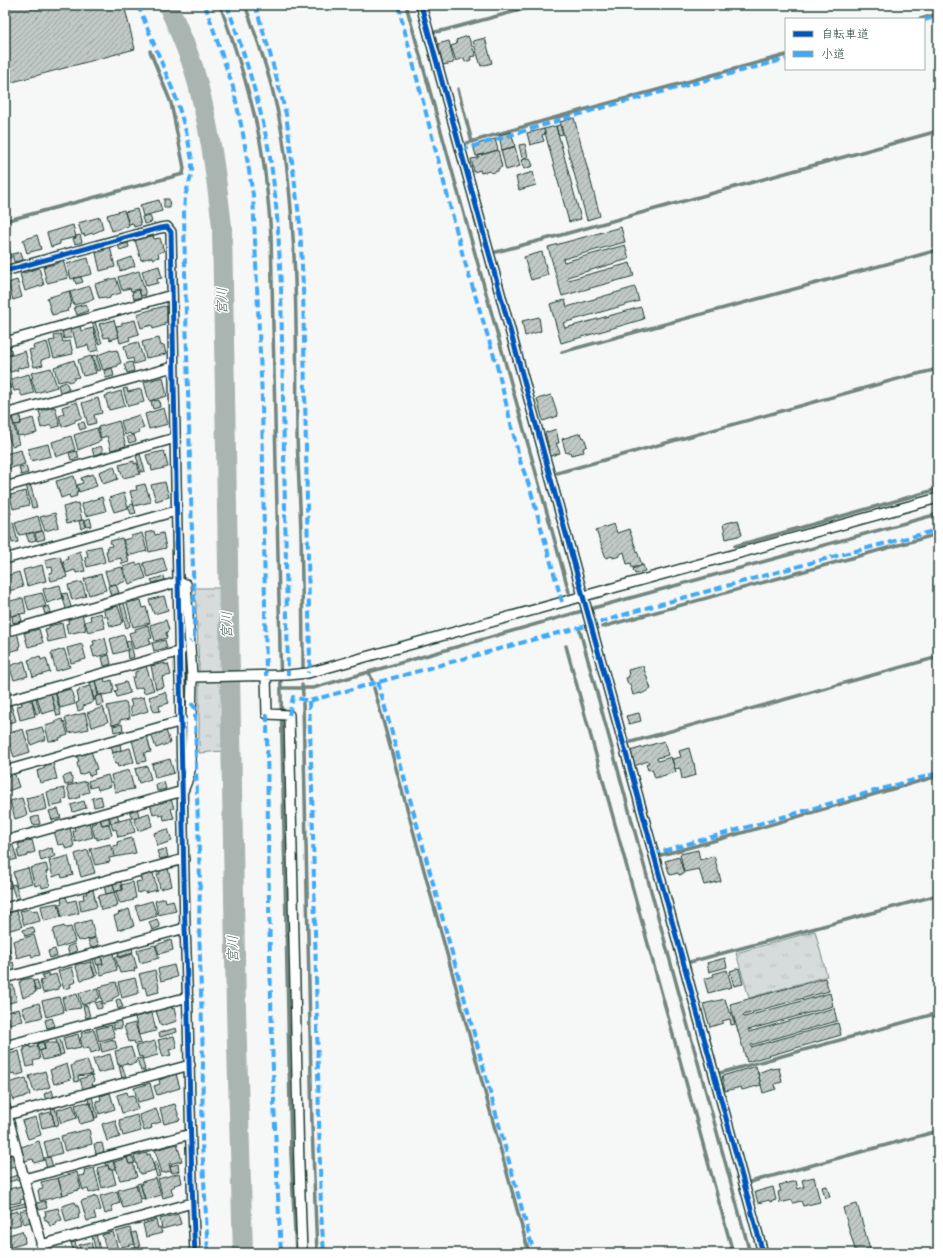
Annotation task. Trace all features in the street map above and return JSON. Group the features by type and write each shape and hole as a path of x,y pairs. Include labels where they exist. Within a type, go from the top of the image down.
{"street":[{"path":"421,5 588,610 652,854 763,1253"},
{"path":"5,271 160,228 167,227 171,232 185,928 190,1065 192,1203 195,1253"},
{"path":"5,342 172,295"},
{"path":"5,414 173,367"},
{"path":"5,487 175,438"},
{"path":"194,676 265,676 308,673 938,498"},
{"path":"5,560 176,511"},
{"path":"5,632 178,582 186,584 194,676 190,770 183,791"},
{"path":"5,701 180,651"},
{"path":"265,676 267,714 289,715 302,1253"},
{"path":"5,771 182,721"},
{"path":"6,838 183,791"},
{"path":"5,908 184,859"},
{"path":"5,978 185,928"},
{"path":"5,1046 188,997"},
{"path":"190,1065 6,1111 43,1249 192,1203"},
{"path":"24,1180 191,1134"},
{"path":"5,1151 16,1148"}],"green space":[{"path":"195,588 220,588 223,751 199,753 199,669"},
{"path":"815,931 827,976 749,998 736,953"}],"building":[{"path":"5,5 124,5 135,49 5,84"},
{"path":"468,36 476,56 470,57 471,60 465,62 464,58 456,61 451,46 457,44 456,40"},
{"path":"485,38 492,63 481,66 473,41"},
{"path":"449,41 454,61 453,63 443,65 438,44"},
{"path":"574,118 600,216 587,220 560,122"},
{"path":"560,125 563,134 558,135 556,126"},
{"path":"556,126 581,219 569,222 544,129"},
{"path":"544,129 545,134 542,135 544,141 530,145 527,133"},
{"path":"511,132 515,146 502,150 499,135"},
{"path":"495,139 498,150 476,156 473,145"},
{"path":"525,144 528,157 522,158 519,145"},
{"path":"515,147 520,166 506,170 501,150"},
{"path":"498,150 502,167 498,169 498,171 481,173 480,170 474,172 471,159 478,158 478,156"},
{"path":"530,158 533,166 524,169 521,160"},
{"path":"533,172 536,185 519,190 516,177"},
{"path":"164,199 169,199 170,208 164,208"},
{"path":"159,200 162,211 143,216 140,205"},
{"path":"137,209 141,225 134,227 133,223 129,224 125,212"},
{"path":"124,210 129,226 112,231 107,215"},
{"path":"150,215 152,222 144,224 142,217"},
{"path":"100,217 103,229 92,234 82,235 78,223"},
{"path":"73,225 76,237 60,241 60,244 51,247 47,233"},
{"path":"621,227 625,242 563,259 564,262 625,245 629,259 567,277 568,280 630,263 634,276 562,296 548,247"},
{"path":"37,235 41,249 27,253 23,240"},
{"path":"80,235 82,242 75,244 73,239"},
{"path":"153,235 154,239 160,238 164,251 158,253 159,257 141,260 135,240"},
{"path":"8,243 11,258 5,259 5,244"},
{"path":"128,243 129,247 120,250 118,246"},
{"path":"110,247 115,267 100,271 96,253 105,250 104,248"},
{"path":"21,252 23,260 14,262 12,254"},
{"path":"542,252 548,275 531,280 524,257"},
{"path":"132,257 135,266 120,271 118,262"},
{"path":"88,258 92,274 71,279 67,264"},
{"path":"63,260 68,278 47,283 43,267 59,263 59,261"},
{"path":"159,266 162,278 157,279 158,283 146,286 142,271"},
{"path":"39,268 44,285 25,291 20,274"},
{"path":"139,271 146,295 141,296 139,289 131,291 130,288 122,290 118,277"},
{"path":"81,277 83,282 76,284 74,278"},
{"path":"116,278 121,293 110,296 110,298 106,299 105,297 99,298 95,284"},
{"path":"17,280 22,297 13,300 8,283"},
{"path":"5,283 10,300 5,302"},
{"path":"90,286 94,299 74,305 70,292"},
{"path":"635,287 639,301 563,323 565,328 641,307 644,319 561,343 550,304 565,300 567,307"},
{"path":"139,290 141,297 134,299 132,292"},
{"path":"69,291 72,304 70,305 71,307 67,309 68,311 52,315 47,298"},
{"path":"86,304 88,311 77,315 74,307"},
{"path":"164,306 167,307 167,322 164,323 165,325 153,329 152,325 141,328 137,314"},
{"path":"539,317 541,331 525,336 522,321"},
{"path":"114,320 119,337 110,340 109,337 104,338 99,324"},
{"path":"135,320 139,334 129,337 130,340 120,343 116,326"},
{"path":"92,322 95,322 102,343 99,344"},
{"path":"80,325 81,331 93,328 99,350 90,352 88,345 77,348 72,328"},
{"path":"70,329 72,337 64,339 62,331"},
{"path":"61,334 63,342 70,341 73,354 54,358 49,341 55,340 54,336"},
{"path":"159,338 161,346 164,345 166,354 146,358 142,342"},
{"path":"47,342 51,357 41,360 43,365 34,367 29,350 34,349 33,346"},
{"path":"138,342 144,361 134,364 133,358 128,360 124,346"},
{"path":"10,347 12,354 6,356 5,348"},
{"path":"111,350 117,350 121,363 118,364 118,366 103,370 98,355"},
{"path":"25,351 29,366 20,367 17,368 18,370 10,372 6,357"},
{"path":"96,355 101,370 97,371 92,356"},
{"path":"91,356 96,373 83,376 78,360"},
{"path":"74,360 79,377 74,378 74,380 69,382 68,380 58,382 54,367"},
{"path":"132,362 134,371 127,373 124,364"},
{"path":"51,368 57,387 36,393 31,378 33,378 31,373"},
{"path":"112,368 114,376 106,378 104,371"},
{"path":"29,374 34,393 22,396 19,390 14,391 11,379"},
{"path":"163,377 167,396 149,401 144,382"},
{"path":"5,379 8,379 12,395 6,396 7,399 5,400"},
{"path":"66,382 69,389 60,392 58,385"},
{"path":"127,388 128,392 141,389 144,402 128,406 123,389"},
{"path":"121,391 125,406 109,410 105,396"},
{"path":"551,395 558,416 543,421 537,399"},
{"path":"98,398 102,413 94,415 96,423 88,425 82,403"},
{"path":"159,400 160,407 153,409 151,401"},
{"path":"77,402 82,418 62,427 59,416 64,414 62,407"},
{"path":"55,407 60,426 52,428 51,425 41,428 39,411"},
{"path":"164,408 168,424 149,429 145,414"},
{"path":"20,415 21,424 14,425 12,417"},
{"path":"139,415 144,428 131,435 130,433 125,435 121,421"},
{"path":"33,418 37,433 18,436 15,425 21,424 20,422"},
{"path":"12,419 19,444 12,446 8,435 5,436 5,421"},
{"path":"119,421 126,446 111,450 107,436 101,438 98,427"},
{"path":"84,422 86,428 80,430 78,423"},
{"path":"97,428 101,441 78,450 74,435"},
{"path":"556,429 559,443 556,443 560,453 551,456 545,433"},
{"path":"581,433 587,446 583,448 584,452 571,455 570,452 566,453 562,439"},
{"path":"134,435 136,441 129,443 127,437"},
{"path":"71,436 75,450 56,457 52,442"},
{"path":"48,444 51,456 31,461 28,449"},
{"path":"101,446 103,452 94,455 92,449"},
{"path":"21,450 25,464 8,469 5,454"},
{"path":"77,451 79,458 71,460 69,453"},
{"path":"164,451 168,467 152,471 146,455"},
{"path":"140,454 145,471 141,472 136,456"},
{"path":"134,461 134,464 137,463 140,474 123,478 119,465"},
{"path":"26,466 28,473 21,475 19,467"},
{"path":"114,466 118,479 103,484 99,472"},
{"path":"93,474 97,486 79,492 77,485 83,483 81,478"},
{"path":"74,476 78,492 76,492 77,496 70,498 69,495 61,498 56,481"},
{"path":"165,482 169,497 156,501 151,485"},
{"path":"30,484 37,507 32,508 26,485"},
{"path":"145,484 151,502 134,506 130,491 137,490 136,486"},
{"path":"26,491 29,505 13,509 10,495"},
{"path":"124,493 128,508 114,512 109,498"},
{"path":"5,495 7,495 11,514 5,515"},
{"path":"102,497 106,511 86,516 81,504"},
{"path":"78,503 82,520 67,523 63,507"},
{"path":"133,504 136,513 131,514 128,506"},
{"path":"55,513 59,527 45,531 40,517"},
{"path":"38,516 42,531 19,535 15,523"},
{"path":"90,518 92,526 87,527 85,520"},
{"path":"84,520 86,527 81,529 79,521"},
{"path":"738,520 742,535 726,539 723,524"},
{"path":"13,522 18,542 12,543 11,537 5,538 5,524"},
{"path":"614,524 617,533 629,529 642,565 632,568 631,563 627,564 624,552 620,554 620,556 606,558 596,530"},
{"path":"43,531 45,539 37,541 35,533"},
{"path":"154,531 155,535 163,533 166,548 149,552 145,533"},
{"path":"33,532 36,540 29,542 26,534"},
{"path":"142,533 147,551 128,556 123,540"},
{"path":"122,538 129,562 122,564 121,558 108,561 106,551 108,550 107,547 112,546 110,541"},
{"path":"101,546 105,562 87,567 85,557 88,557 86,549"},
{"path":"80,551 85,571 76,573 75,570 66,573 63,561 68,559 67,556"},
{"path":"60,556 67,577 51,581 49,573 53,572 52,567 47,568 45,560"},
{"path":"163,558 167,571 148,577 143,563"},
{"path":"136,563 137,565 141,563 146,578 129,584 123,567"},
{"path":"42,565 46,581 27,586 23,570"},
{"path":"643,565 645,571 635,574 633,569"},
{"path":"122,567 126,581 116,585 109,585 105,571"},
{"path":"19,572 23,587 5,592 6,576"},
{"path":"101,574 106,590 89,595 84,579"},
{"path":"164,576 165,580 153,583 151,580"},
{"path":"82,582 86,596 72,600 68,585"},
{"path":"116,584 119,593 111,596 108,586"},
{"path":"60,585 63,598 47,603 43,589"},
{"path":"42,593 46,606 29,611 25,597"},
{"path":"67,593 71,607 66,609 62,594"},
{"path":"164,596 168,610 154,614 149,600"},
{"path":"23,598 26,613 10,616 6,602"},
{"path":"141,600 143,608 146,607 150,623 133,627 127,603"},
{"path":"124,603 130,626 126,628 120,604"},
{"path":"49,606 51,612 45,614 43,608"},
{"path":"118,606 123,622 112,627 112,625 110,626 107,616 105,617 104,610"},
{"path":"101,613 105,628 88,632 85,622 91,620 90,616"},
{"path":"20,614 22,621 13,623 12,616"},
{"path":"82,614 86,630 68,634 66,624 69,623 67,618"},
{"path":"166,620 169,630 166,633 167,638 155,641 150,625"},
{"path":"62,623 65,638 48,642 45,629 49,628 49,626"},
{"path":"148,625 152,638 149,639 151,644 134,649 129,633 136,631 135,629"},
{"path":"39,629 43,643 28,647 24,633"},
{"path":"17,632 20,649 7,652 5,638 8,637 8,635"},
{"path":"124,635 128,650 114,654 110,639"},
{"path":"105,638 109,654 94,657 91,646 94,645 93,641"},
{"path":"165,640 167,648 154,651 152,643"},
{"path":"130,641 134,657 128,659 126,642"},
{"path":"82,644 86,659 71,663 67,648"},
{"path":"64,649 70,667 56,671 51,653"},
{"path":"109,655 111,664 104,666 102,657"},
{"path":"40,656 41,660 46,658 50,672 33,677 28,660"},
{"path":"24,661 28,676 14,680 9,666"},
{"path":"165,663 165,665 168,664 171,675 162,677 164,687 156,689 151,666"},
{"path":"5,666 7,666 9,680 5,681"},
{"path":"146,666 154,690 144,693 142,687 135,689 132,678 135,677 135,672 138,671 137,669"},
{"path":"643,666 651,689 641,694 633,695 630,684 628,684 626,678 629,677 628,670"},
{"path":"104,678 105,682 112,680 114,690 112,690 113,693 99,695 95,681"},
{"path":"95,681 98,696 95,697 96,699 94,700 90,682"},
{"path":"126,682 130,693 117,697 115,691 118,690 116,685"},
{"path":"90,686 94,701 83,706 83,709 78,711 76,703 79,702 77,692 79,692 79,689"},
{"path":"71,689 75,704 60,708 56,693"},
{"path":"55,692 61,715 57,716 51,693"},
{"path":"165,692 169,703 159,706 160,711 154,712 149,697"},
{"path":"51,693 55,710 42,714 37,697"},
{"path":"102,695 104,704 97,706 95,697"},
{"path":"144,697 148,711 132,716 130,707 132,706 130,700"},
{"path":"36,698 40,713 36,714 32,699"},
{"path":"29,699 32,701 35,716 20,720 17,706 22,705 21,701"},
{"path":"126,702 130,718 120,720 120,723 112,725 107,706"},
{"path":"11,705 16,721 5,724 5,706"},
{"path":"103,707 108,722 92,727 87,713"},
{"path":"85,713 89,729 69,733 65,718"},
{"path":"639,713 641,721 629,724 626,716"},
{"path":"62,719 68,735 59,738 60,740 49,741 45,726 56,723 56,721"},
{"path":"122,724 123,730 114,732 113,726"},
{"path":"42,727 46,739 31,745 27,731"},
{"path":"23,729 30,752 14,757 6,734"},
{"path":"166,730 170,743 156,748 151,734"},
{"path":"147,736 151,752 144,753 146,761 138,763 132,740"},
{"path":"664,741 668,755 657,758 658,761 671,757 676,772 655,778 652,769 648,770 646,764 649,763 648,761 634,766 630,751"},
{"path":"120,744 121,750 113,753 111,746"},
{"path":"130,748 134,762 118,767 117,764 115,764 112,753"},
{"path":"689,748 696,775 682,779 680,768 675,769 672,759 681,757 679,751"},
{"path":"91,751 97,769 94,770 95,774 89,776 88,772 80,775 77,755"},
{"path":"170,759 174,773 155,778 152,764"},
{"path":"53,763 57,779 40,783 37,771 45,768 44,766"},
{"path":"147,766 151,779 139,783 135,769"},
{"path":"129,770 134,789 115,792 111,775"},
{"path":"14,772 19,787 5,792 5,777"},
{"path":"71,774 73,783 65,785 63,777"},
{"path":"108,775 111,786 98,790 97,786 90,788 88,781"},
{"path":"86,781 89,792 79,795 80,797 71,800 67,786"},
{"path":"164,782 166,789 157,791 156,784"},
{"path":"64,788 67,798 62,800 63,804 50,807 47,792"},
{"path":"44,794 47,809 30,813 26,798"},
{"path":"101,796 103,805 94,807 92,798"},
{"path":"22,798 27,815 15,819 10,801"},
{"path":"171,799 174,808 171,809 174,818 164,820 163,815 159,816 158,813 153,814 150,803"},
{"path":"84,801 86,808 73,812 71,805"},
{"path":"137,808 139,816 132,818 129,810"},
{"path":"58,809 61,818 52,820 49,811"},
{"path":"117,813 119,821 111,823 109,816"},
{"path":"149,813 152,826 138,831 134,818"},
{"path":"38,816 40,824 33,825 31,818"},
{"path":"108,816 110,823 102,825 100,818"},
{"path":"131,818 135,832 118,837 116,829 113,830 111,823"},
{"path":"100,819 102,825 109,824 112,835 97,840 91,824"},
{"path":"89,822 93,837 75,842 73,831 75,831 74,826"},
{"path":"70,827 74,847 66,849 64,844 58,845 54,831"},
{"path":"168,829 172,841 157,846 154,833"},
{"path":"132,838 136,853 115,857 113,846 118,845 117,842"},
{"path":"32,840 35,852 28,854 28,856 19,858 17,850 20,849 18,844"},
{"path":"12,842 17,859 5,862 5,844"},
{"path":"110,844 114,857 109,858 110,862 95,865 90,849"},
{"path":"52,848 53,854 56,856 41,861 39,852"},
{"path":"166,849 168,857 160,859 157,851"},
{"path":"88,850 95,873 81,877 75,854"},
{"path":"698,850 700,860 714,856 721,881 704,885 699,869 684,872 680,854"},
{"path":"68,856 73,875 62,878 61,874 53,877 49,861"},
{"path":"679,857 684,874 679,875 678,873 670,875 665,861"},
{"path":"46,864 48,871 46,872 50,886 42,888 41,884 35,886 30,868"},
{"path":"28,868 32,883 17,887 13,872"},
{"path":"168,868 172,886 160,889 157,874 160,874 159,870"},
{"path":"5,873 7,873 12,887 5,889"},
{"path":"153,873 157,890 138,893 136,882 142,881 140,877"},
{"path":"121,882 122,890 115,892 113,884"},
{"path":"133,882 136,898 133,899 134,900 121,903 119,902 116,891 123,890 121,885"},
{"path":"15,884 20,898 16,899 11,885"},
{"path":"113,884 115,892 106,894 104,886"},
{"path":"93,890 97,907 81,911 79,900 84,899 83,894 87,894 86,891"},
{"path":"114,892 118,905 116,905 117,907 101,910 98,896"},
{"path":"66,897 68,902 76,900 79,913 62,917 59,904 62,903 61,898"},
{"path":"165,898 166,902 173,900 176,911 158,915 155,901"},
{"path":"152,901 157,916 140,921 135,906"},
{"path":"58,903 61,917 44,921 41,906"},
{"path":"31,909 31,911 37,910 40,921 24,925 20,911"},
{"path":"129,909 134,926 118,930 114,916"},
{"path":"17,911 22,927 6,931 5,916 8,915 8,913"},
{"path":"157,919 160,927 152,930 149,922"},
{"path":"91,920 95,937 78,941 73,925"},
{"path":"64,926 65,928 71,927 75,942 57,948 53,932 54,929"},
{"path":"33,927 35,933 25,936 23,930"},
{"path":"34,935 40,955 32,957 31,954 17,958 13,941"},
{"path":"96,938 99,945 91,948 88,940"},
{"path":"171,940 173,950 159,954 156,945"},
{"path":"8,944 12,959 5,960 5,945"},
{"path":"74,944 77,951 69,954 67,947"},
{"path":"155,945 159,958 140,963 137,950"},
{"path":"132,948 133,953 119,957 118,951"},
{"path":"55,949 57,956 50,958 48,951"},
{"path":"113,953 117,970 101,975 98,965 103,964 101,956"},
{"path":"133,954 137,968 134,968 135,971 120,973 115,957 119,956 119,958"},
{"path":"101,957 103,964 97,965 95,958"},
{"path":"725,958 727,967 709,972 707,963"},
{"path":"93,959 98,975 95,976 90,960"},
{"path":"13,962 15,970 7,972 5,964"},
{"path":"90,962 95,976 81,980 75,965"},
{"path":"174,965 177,977 161,981 158,969"},
{"path":"72,967 76,982 70,984 71,987 64,989 58,971"},
{"path":"739,968 743,984 734,986 730,971"},
{"path":"155,970 159,992 147,995 145,987 143,988 139,974"},
{"path":"727,970 732,987 708,993 704,979 714,976 713,974"},
{"path":"48,973 49,976 56,974 60,986 58,989 43,993 40,981 44,980 42,975"},
{"path":"32,978 36,992 23,998 19,982 21,982 21,980"},
{"path":"135,978 139,993 122,998 118,982"},
{"path":"825,978 829,991 743,1015 744,1017 830,993 833,1006 748,1030 749,1032 834,1008 837,1021 751,1045 751,1047 838,1023 841,1035 747,1062 730,1004"},
{"path":"37,980 40,990 36,991 33,981"},
{"path":"116,982 119,995 112,999 113,1001 103,1004 99,988 103,987 103,985"},
{"path":"13,985 17,1001 5,1004 5,987"},
{"path":"97,989 100,998 96,999 96,1001 82,1005 79,993"},
{"path":"77,994 81,1008 65,1010 62,998"},
{"path":"59,997 64,1012 46,1017 42,1001"},
{"path":"120,999 123,1007 118,1009 116,1000"},
{"path":"725,999 735,1024 731,1025 730,1019 710,1027 703,1004"},
{"path":"101,1001 102,1008 97,1009 95,1003"},
{"path":"39,1003 43,1017 27,1021 22,1008"},
{"path":"87,1005 90,1017 86,1018 83,1006"},
{"path":"172,1007 172,1009 174,1008 177,1021 161,1026 156,1011"},
{"path":"19,1009 23,1021 9,1024 6,1012"},
{"path":"152,1013 156,1031 139,1035 135,1017"},
{"path":"52,1018 55,1026 47,1028 45,1020"},
{"path":"120,1020 122,1028 114,1029 112,1021"},
{"path":"135,1023 141,1043 135,1044 134,1041 129,1042 124,1026"},
{"path":"111,1025 115,1037 99,1041 96,1029"},
{"path":"176,1028 177,1032 160,1037 159,1033"},
{"path":"94,1030 100,1050 91,1053 89,1047 83,1049 80,1038 82,1037 81,1033"},
{"path":"78,1034 81,1047 66,1050 63,1038"},
{"path":"174,1036 177,1048 169,1050 171,1055 163,1057 158,1040"},
{"path":"60,1039 64,1054 60,1055 56,1040"},
{"path":"113,1039 117,1048 102,1052 100,1043"},
{"path":"49,1041 50,1043 57,1043 60,1056 43,1060 40,1051 45,1049 44,1043"},
{"path":"155,1041 158,1055 143,1059 142,1056 139,1057 136,1046"},
{"path":"43,1042 45,1049 39,1051 37,1044"},
{"path":"30,1046 30,1048 37,1046 40,1059 33,1061 34,1065 27,1067 23,1050 25,1050 24,1048"},
{"path":"131,1047 136,1063 118,1065 115,1051"},
{"path":"19,1051 24,1073 15,1076 14,1073 11,1074 6,1055"},
{"path":"110,1054 114,1069 98,1073 93,1059"},
{"path":"142,1058 145,1070 141,1071 137,1059"},
{"path":"87,1060 92,1074 78,1076 79,1081 75,1082 71,1066"},
{"path":"67,1064 71,1079 54,1084 50,1070"},
{"path":"122,1065 126,1077 122,1078 119,1066"},
{"path":"756,1066 761,1085 742,1090 741,1087 725,1091 722,1076"},
{"path":"771,1068 779,1068 782,1082 775,1084 776,1089 763,1093 758,1073"},
{"path":"45,1071 50,1087 34,1092 29,1076"},
{"path":"176,1074 180,1088 157,1095 154,1086 160,1084 159,1080"},
{"path":"92,1075 94,1081 92,1082 93,1086 83,1089 80,1079"},
{"path":"26,1078 30,1095 13,1100 8,1083"},
{"path":"150,1083 154,1098 138,1102 134,1088"},
{"path":"52,1090 54,1098 46,1100 44,1094"},
{"path":"127,1092 128,1096 134,1095 138,1109 122,1113 117,1095"},
{"path":"110,1093 115,1109 99,1114 96,1101 101,1100 100,1096"},
{"path":"92,1097 98,1117 95,1118 91,1103 89,1103 88,1099"},
{"path":"87,1102 88,1104 90,1103 95,1120 80,1124 75,1105"},
{"path":"175,1104 180,1120 164,1124 160,1108"},
{"path":"73,1105 77,1118 61,1123 57,1110"},
{"path":"55,1108 59,1124 55,1126 51,1109"},
{"path":"156,1109 161,1122 151,1125 152,1128 144,1131 139,1115"},
{"path":"51,1112 55,1125 42,1128 39,1115"},
{"path":"137,1115 141,1131 123,1136 119,1120"},
{"path":"36,1117 41,1135 28,1139 22,1121"},
{"path":"115,1120 120,1137 107,1141 102,1124"},
{"path":"89,1129 92,1144 65,1151 61,1136"},
{"path":"58,1138 62,1153 48,1157 44,1142"},
{"path":"39,1141 44,1160 34,1163 33,1159 25,1161 21,1147"},
{"path":"102,1143 104,1152 96,1154 94,1144"},
{"path":"177,1144 182,1161 169,1164 171,1171 162,1173 155,1150"},
{"path":"147,1153 147,1155 150,1154 155,1170 141,1174 134,1156"},
{"path":"12,1154 15,1166 8,1168 9,1170 5,1170 5,1155"},
{"path":"132,1156 135,1163 129,1164 127,1158 125,1158"},
{"path":"50,1157 53,1167 47,1169 44,1158"},
{"path":"127,1158 129,1164 133,1163 137,1177 120,1180 114,1162"},
{"path":"113,1161 115,1169 109,1169 108,1165 106,1166 105,1163"},
{"path":"156,1162 160,1176 157,1177 153,1163"},
{"path":"178,1164 179,1171 172,1173 170,1166"},
{"path":"108,1165 109,1170 112,1169 116,1184 102,1188 97,1168"},
{"path":"94,1168 100,1190 89,1193 88,1189 83,1190 79,1176 85,1175 84,1170"},
{"path":"77,1172 81,1189 63,1195 58,1178"},
{"path":"180,1173 182,1183 174,1185 175,1186 171,1188 173,1195 163,1198 158,1179"},
{"path":"18,1175 19,1179 5,1183 5,1179"},
{"path":"814,1177 820,1202 803,1206 801,1201 793,1203 792,1200 780,1203 778,1192 781,1191 779,1185 796,1181 798,1189 804,1187 802,1180"},
{"path":"58,1178 63,1195 40,1201 38,1190 43,1189 41,1182"},
{"path":"156,1178 161,1195 145,1200 141,1182"},
{"path":"140,1183 145,1198 141,1199 137,1184"},
{"path":"136,1185 141,1203 123,1208 118,1190"},
{"path":"21,1186 24,1199 20,1200 21,1202 9,1203 5,1190"},
{"path":"827,1186 830,1197 825,1198 822,1187"},
{"path":"773,1187 776,1200 758,1203 755,1192"},
{"path":"117,1191 120,1203 111,1206 113,1211 105,1214 100,1196"},
{"path":"97,1196 101,1210 94,1212 96,1219 87,1221 81,1201"},
{"path":"45,1201 47,1208 39,1210 37,1203"},
{"path":"75,1202 80,1213 78,1214 79,1218 66,1222 62,1206"},
{"path":"25,1203 26,1206 10,1210 9,1207"},
{"path":"857,1204 871,1253 856,1253 843,1208"},
{"path":"58,1208 62,1220 55,1222 56,1225 50,1226 47,1220 45,1220 45,1211"},
{"path":"27,1209 30,1222 24,1224 20,1211"},
{"path":"18,1211 21,1224 5,1229 5,1214"},
{"path":"178,1214 181,1224 162,1229 160,1219"},
{"path":"156,1220 158,1228 160,1227 162,1233 146,1237 143,1224"},
{"path":"130,1228 135,1244 121,1247 116,1232"},
{"path":"22,1231 24,1234 25,1243 9,1248 5,1236"},
{"path":"113,1232 118,1249 107,1252 102,1235"},
{"path":"136,1232 140,1247 136,1249 132,1233"},
{"path":"96,1234 100,1250 96,1251 92,1236"},
{"path":"75,1242 78,1253 74,1253 71,1243"},
{"path":"91,1242 94,1253 81,1253 79,1245"},
{"path":"159,1248 161,1253 143,1253"}],"waterway":[{"name":"宮川","path":"168,5 194,70 204,109 222,227 236,1010 243,1253"},
{"path":"220,5 251,100 260,139 268,197 271,235 291,1153 296,1253"},
{"path":"245,5 272,89 280,123 288,177 294,251 303,667"},
{"path":"406,5 569,592"},
{"path":"435,32 539,5"},
{"path":"924,18 938,14"},
{"path":"5,221 183,174 184,168 171,103 150,51"},
{"path":"467,143 785,55"},
{"path":"458,89 472,142"},
{"path":"496,252 938,131"},
{"path":"562,352 938,250"},
{"path":"557,473 938,369"},
{"path":"735,546 938,489"},
{"path":"281,688 313,688 575,613 938,514"},
{"path":"602,627 938,534"},
{"path":"580,631 750,1253"},
{"path":"566,646 733,1253"},
{"path":"631,742 938,657"},
{"path":"369,672 372,680"},
{"path":"302,685 303,695"},
{"path":"374,688 529,1253"},
{"path":"303,703 312,1126 317,1253"},
{"path":"661,855 938,776"},
{"path":"690,962 938,895"},
{"path":"720,1073 938,1013"},
{"path":"750,1182 938,1131"},
{"path":"928,1253 938,1250"}],"marked path":[{"path":"138,5 176,98 187,135 192,160 192,173 185,196 184,213 194,613 194,637 190,642"},
{"path":"205,5 233,87 243,134 253,195 262,399 266,676"},
{"path":"227,5 245,59 261,115 272,169 276,203 281,288 288,675"},
{"path":"255,5 286,114 300,224 303,287 310,664 308,673"},
{"path":"398,5 463,256 497,366 520,461 530,488 562,602"},
{"path":"925,20 938,16"},
{"path":"461,150 597,109 785,59"},
{"path":"289,715 293,697 309,701 591,625 646,608 836,556 938,530"},
{"path":"378,682 534,1253"},
{"path":"309,701 321,1213 324,1253"},
{"path":"191,703 195,708 203,1061 202,1143 208,1253"},
{"path":"267,714 271,984 281,1253"},
{"path":"652,854 938,773"}],"cycle path":[{"path":"421,5 763,1253"},
{"path":"5,271 160,228 167,227 171,232 185,928 195,1253"}]}
